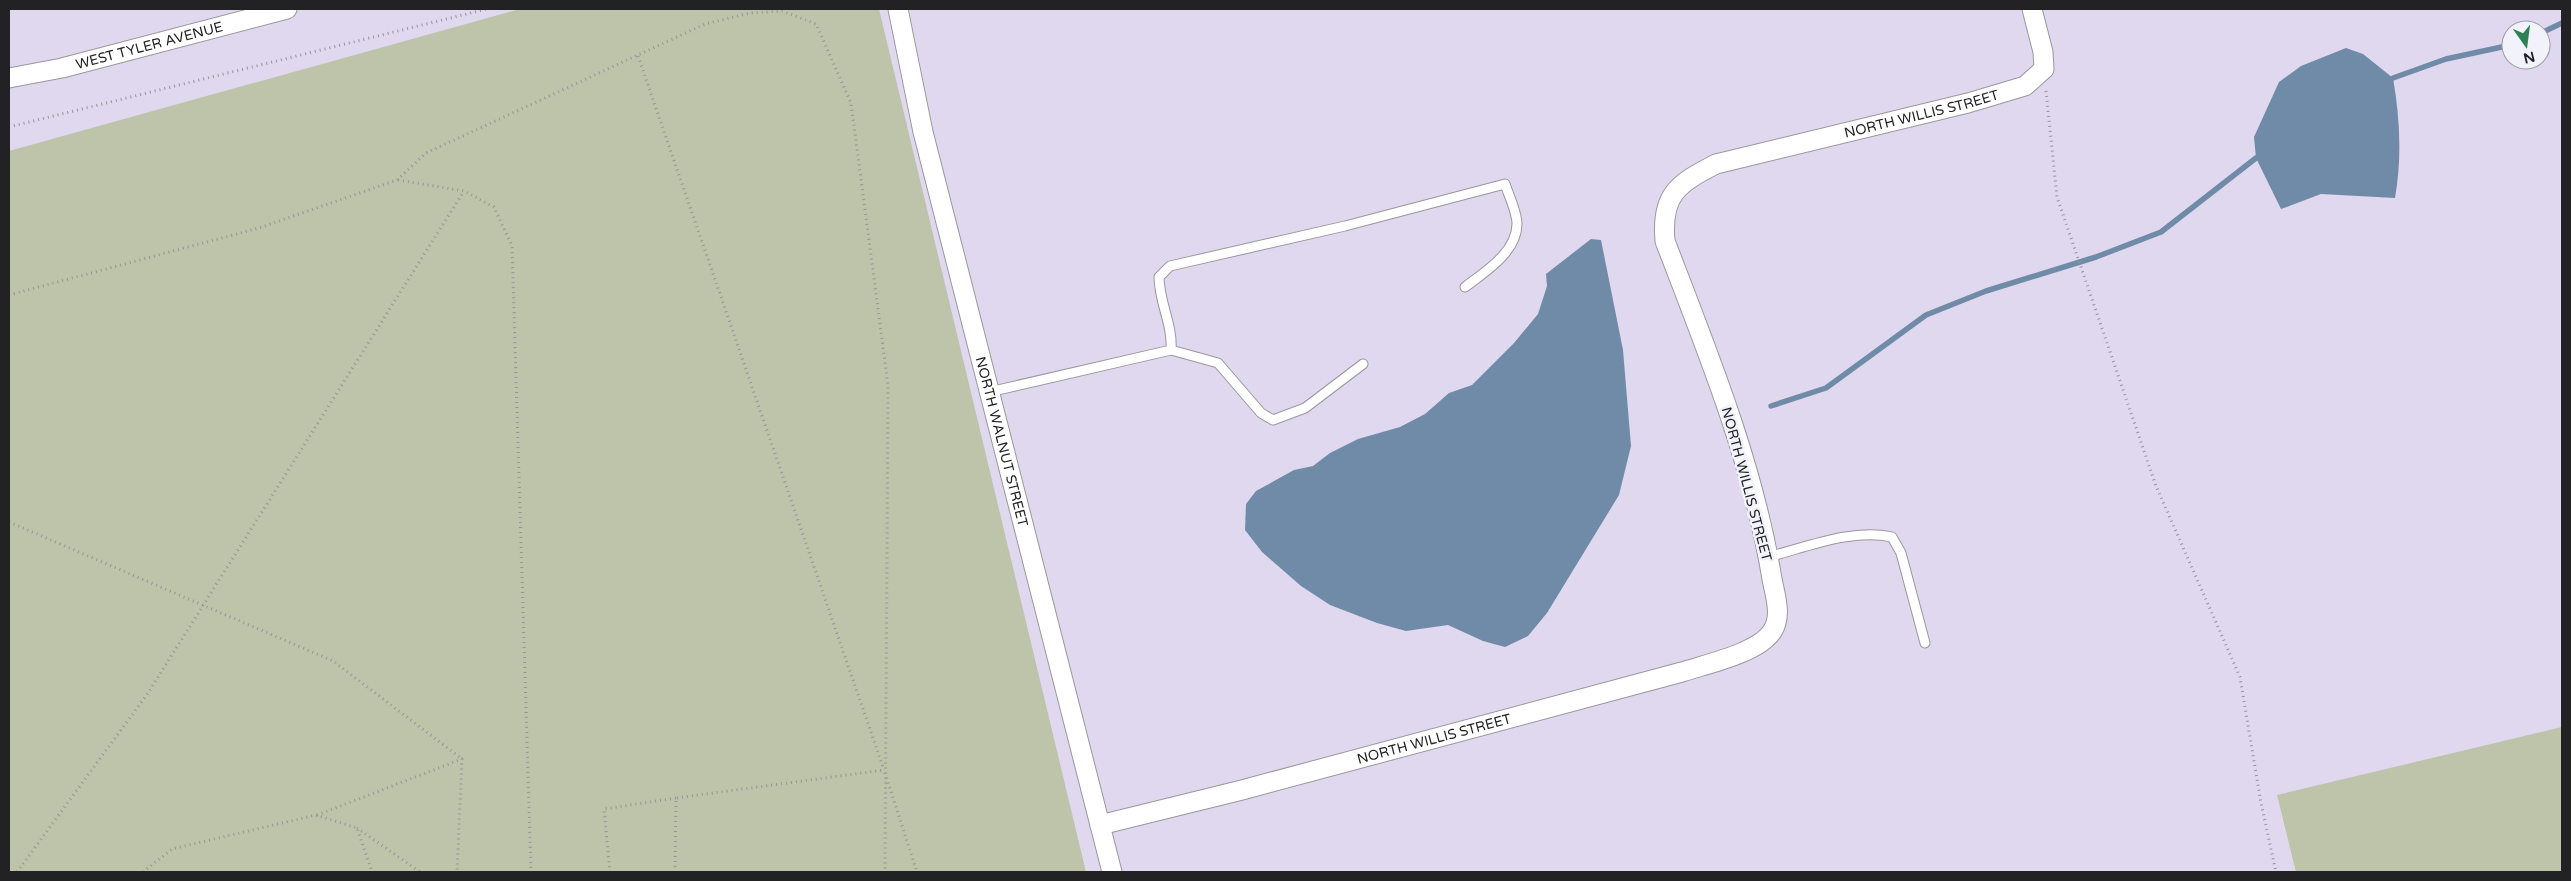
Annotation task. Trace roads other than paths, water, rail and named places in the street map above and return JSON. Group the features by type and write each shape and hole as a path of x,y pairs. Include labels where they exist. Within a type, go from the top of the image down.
{"street":[{"name":"WEST TYLER AVENUE","path":"9,78 62,68 287,9"},
{"name":"NORTH WALNUT STREET","path":"898,9 923,132 1112,872"},
{"name":"NORTH WILLIS STREET","path":"1100,825 1242,790 1743,653 1772,632 1778,617 1768,557 1752,490 1720,385 1665,241 1663,218 1674,192 1687,179 1716,164 1968,103 2026,86 2044,69 2032,9"}],"lane":[{"path":"1171,350 1172,340 1159,291 1159,277 1170,266 1345,226 1505,184 1517,224 1513,244 1484,273 1465,287"},
{"path":"989,392 1171,350 1218,363 1260,413 1273,420 1305,408 1363,364"},
{"path":"1768,557 1853,536 1875,533 1892,537 1901,553 1925,643"}],"water":[{"path":"2346,48 2363,54 2393,78 2399,138 2399,168 2395,198 2321,194 2281,209 2256,158 2254,137 2279,82 2301,66"},
{"path":"1591,239 1601,240 1623,350 1631,446 1619,495 1547,613 1528,636 1505,647 1483,641 1448,625 1406,631 1377,623 1330,605 1301,586 1262,552 1245,530 1246,504 1256,491 1294,470 1313,466 1330,453 1358,439 1400,427 1425,414 1449,393 1472,385 1514,343 1538,314 1547,286 1546,274"}],"waterway":[{"path":"2551,28 2562,23"},
{"path":"2393,78 2446,59 2501,47"},
{"path":"1771,406 1826,388 1926,315 1986,291 2096,257 2161,232 2256,158"}]}
